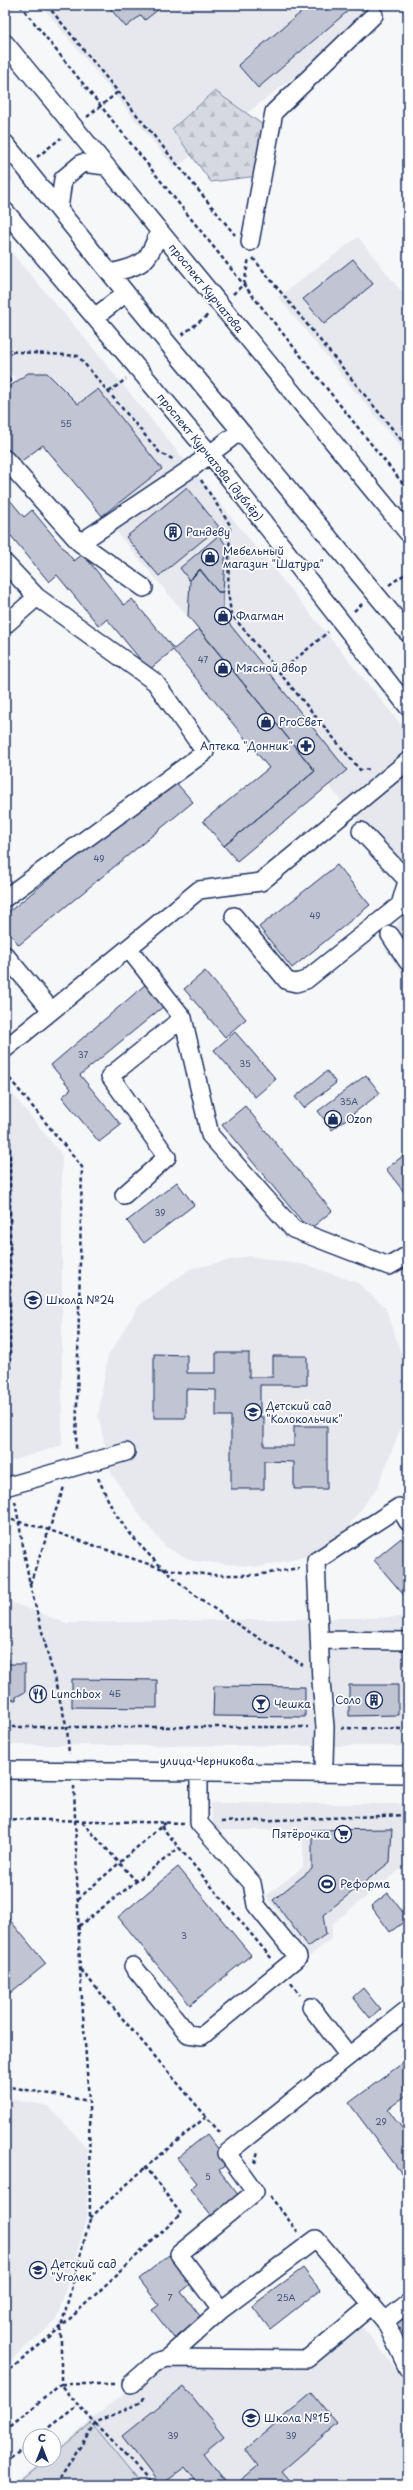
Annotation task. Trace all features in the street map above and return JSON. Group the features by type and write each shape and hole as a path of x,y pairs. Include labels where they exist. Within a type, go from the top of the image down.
{"street":[{"path":"243,239 274,112 374,15"},
{"name":"проспект Курчатова","path":"5,43 408,533"},
{"path":"5,143 169,346 408,633"},
{"path":"59,210 63,179 82,163 106,166"},
{"name":"проспект Курчатова (дублёр)","path":"5,211 210,454 408,708"},
{"path":"111,273 132,268 150,256 159,231"},
{"path":"95,317 126,293"},
{"path":"80,543 193,467 240,431"},
{"path":"5,459 80,543 144,588"},
{"path":"5,563 38,597 155,682 205,752 5,898"},
{"path":"5,625 38,597"},
{"path":"5,1049 199,890 261,882 408,761"},
{"path":"234,916 287,981 296,984 306,980 400,905 407,879 361,831"},
{"path":"390,935 408,962"},
{"path":"128,948 183,1018 210,1135 294,1229 389,1266 408,1255"},
{"path":"5,955 51,1010"},
{"path":"124,1195 167,1157 110,1076 183,1018"},
{"path":"8,1486 126,1452"},
{"path":"324,1762 325,1727 321,1681 316,1561 399,1507 408,1522"},
{"path":"320,1640 408,1641"},
{"name":"улица Черникова","path":"5,1761 199,1771 408,1774"},
{"name":"улица Черникова","path":"5,1770 71,1765 324,1762 408,1763"},
{"path":"133,1966 188,2034 202,2036 298,1957 256,1905 252,1884 199,1823 199,1771"},
{"path":"311,2008 349,2056"},
{"path":"221,2310 179,2254 255,2192 227,2153 408,2009"},
{"path":"167,2358 221,2310 316,2239 385,2321 408,2369"},
{"path":"385,2321 408,2303"},
{"path":"131,2384 156,2362 167,2358 307,2359 372,2305"}],"path":[{"path":"20,5 408,490"},
{"path":"47,5 243,239"},
{"path":"169,346 244,284 250,254 408,448"},
{"path":"5,351 78,356 160,453 193,467 230,525 228,590 231,614 360,770 373,769"},
{"path":"109,392 138,370"},
{"path":"5,1073 82,1167 76,1453 30,1585"},
{"path":"5,1136 10,1142 10,1384 5,1388"},
{"path":"91,1462 117,1515 160,1568 233,1622 307,1667 321,1681"},
{"path":"8,1486 19,1522 30,1585 67,1728 76,1822 80,1970 89,2101 90,2218 61,2327 61,2384 78,2406 96,2423 153,2485"},
{"path":"5,1518 49,1530 160,1568 210,1575 257,1575 292,1570 316,1561"},
{"path":"5,1727 325,1727 408,1729"},
{"path":"5,1819 76,1822 199,1823 408,1815"},
{"path":"82,1822 136,1881"},
{"path":"78,1900 166,1822"},
{"path":"161,1826 282,1970 311,2008"},
{"path":"79,1926 179,1848"},
{"path":"80,1970 233,2148"},
{"path":"5,2086 89,2101"},
{"path":"90,2218 146,2167 207,2116"},
{"path":"5,2374 61,2327 181,2214 146,2167"},
{"path":"5,2431 61,2384 131,2384 147,2391 142,2402 96,2423 56,2485"},
{"path":"50,2428 78,2406"},
{"path":"5,2463 22,2449"}],"shaded area":[{"path":"41,5 388,5 175,168"},
{"path":"358,237 408,300 408,456 278,297"},
{"path":"5,245 88,342 408,733 408,880 119,535 5,364"},
{"path":"408,904 408,981 385,949"},
{"name":"Школа №24","path":"5,1085 62,1155 62,1445 5,1463"},
{"name":"Детский сад \"Колокольчик\"","path":"249,1256 310,1266 358,1283 386,1308 408,1374 408,1409 378,1486 333,1548 304,1557 259,1567 193,1561 167,1548 147,1525 112,1475 98,1416 108,1356 140,1304 190,1269"},
{"path":"5,1600 66,1623 408,1617 408,1746 5,1745"},
{"path":"210,1803 408,1804 408,1870 405,1866 332,1924 332,1938 310,1956 266,1896 303,1867 303,1830 214,1830"},
{"name":"Детский сад \"Уголек\"","path":"5,2098 49,2106 87,2148 87,2219 56,2321 5,2365"},
{"name":"Школа №15","path":"360,2324 408,2384 408,2485 13,2485 33,2468 62,2468 62,2444 160,2363 309,2366"}],"green space":[{"path":"215,91 266,127 258,176 211,182 172,129"},
{"path":"91,2423 141,2485 16,2485 36,2468 62,2468 62,2447"}],"building":[{"path":"107,5 164,5 145,20 141,15 126,27"},
{"path":"301,5 343,5 348,11 258,88 238,65 305,9"},
{"path":"353,259 373,284 324,324 303,299"},
{"path":"5,373 11,381 5,386"},
{"path":"28,373 47,373 78,404 98,389 162,469 102,516 43,445 19,463 5,446 5,390"},
{"name":"Рандеву","path":"187,487 219,527 159,576 126,537"},
{"path":"5,494 24,517 32,510 74,561 83,554 124,605 132,599 174,649 199,629 315,771 224,846 203,821 269,768 173,650 149,670 107,619 99,626 57,575 49,582 7,531 5,533"},
{"name":"Мебельный магазин \"Шатура\"","path":"219,535 226,545 223,592 218,592 200,569 189,580 180,568"},
{"path":"200,570 218,592 223,592 223,616 347,770 237,861 224,846 315,771 188,616 190,580"},
{"path":"172,778 193,802 19,945 5,928 5,915"},
{"path":"337,865 370,905 292,968 259,927"},
{"path":"205,971 246,1019 225,1037 184,989"},
{"path":"146,984 164,1006 80,1075 121,1125 99,1142 62,1097 71,1089 51,1065"},
{"path":"235,1032 276,1079 255,1097 214,1050"},
{"path":"327,1071 336,1083 304,1108 295,1097"},
{"path":"366,1075 380,1093 332,1130 318,1111"},
{"path":"245,1106 332,1211 309,1230 222,1125"},
{"path":"408,1152 408,1188 404,1192 386,1169"},
{"path":"177,1182 194,1205 144,1243 127,1221"},
{"path":"216,1353 249,1353 249,1377 273,1377 273,1356 307,1356 307,1385 260,1385 260,1417 264,1417 264,1446 294,1446 294,1426 327,1426 327,1489 294,1489 294,1462 264,1461 264,1489 231,1489 231,1416 216,1416 216,1390 186,1389 186,1418 154,1418 154,1354 187,1355 187,1373 216,1373"},
{"path":"401,1538 408,1547 408,1600 374,1560"},
{"path":"5,1652 8,1652 8,1664 25,1664 25,1692 16,1697 16,1700 6,1699 5,1697"},
{"path":"72,1679 157,1680 157,1708 72,1707"},
{"name":"Соло","path":"349,1685 398,1685 398,1715 349,1716"},
{"path":"214,1686 305,1687 305,1717 213,1716"},
{"name":"Реформа","path":"392,1829 390,1862 323,1915 326,1934 308,1947 273,1900 312,1869 312,1830"},
{"path":"178,1867 251,1955 190,2005 118,1917"},
{"path":"388,1893 408,1919 390,1932 371,1906"},
{"path":"5,1914 46,1964 5,1997 6,1960"},
{"path":"363,1988 380,2009 370,2018 353,1997"},
{"path":"408,2059 408,2094 388,2109 408,2136 408,2182 349,2103"},
{"path":"207,2134 229,2163 219,2170 239,2196 212,2217 190,2189 197,2183 177,2158"},
{"path":"169,2255 191,2284 181,2292 201,2317 174,2338 152,2310 159,2305 139,2279"},
{"path":"303,2268 320,2290 270,2329 252,2306"},
{"path":"408,2313 408,2339 396,2323"},
{"path":"184,2386 224,2436 203,2453 228,2485 199,2485 185,2467 160,2485 122,2436"},
{"path":"312,2393 337,2424 282,2471 294,2485 235,2485 258,2466 245,2449"}],"place":[{"name":"Рандеву","path":"173,532"},
{"name":"Мебельный магазин \"Шатура\"","path":"210,557"},
{"name":"Флагман","path":"223,616"},
{"name":"Мясной двор","path":"223,668"},
{"name":"ProСвет","path":"266,722"},
{"name":"Аптека \"Донник\"","path":"306,746"},
{"name":"Ozon","path":"333,1119"},
{"name":"Школа №24","path":"33,1300"},
{"name":"Детский сад \"Колокольчик\"","path":"253,1412"},
{"name":"Lunchbox","path":"38,1694"},
{"name":"Соло","path":"374,1700"},
{"name":"Чешка","path":"261,1704"},
{"name":"Пятёрочка","path":"343,1834"},
{"name":"Реформа","path":"327,1884"},
{"name":"Детский сад \"Уголек\"","path":"38,2270"},
{"name":"Школа №15","path":"251,2418"}]}
